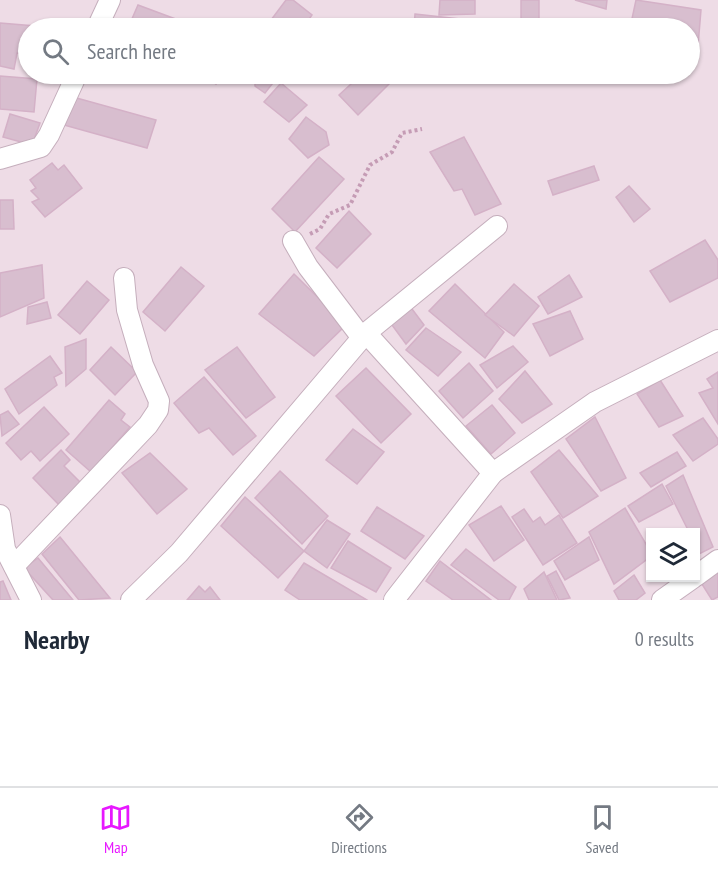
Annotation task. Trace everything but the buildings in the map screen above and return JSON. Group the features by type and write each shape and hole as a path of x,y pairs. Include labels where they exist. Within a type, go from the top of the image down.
{"street":[{"path":"102,18 110,0"},
{"path":"0,159 41,147 49,135 72,84"},
{"path":"131,600 179,553 364,336 497,226"},
{"path":"293,241 308,267 364,336 493,473"},
{"path":"14,566 148,425 158,410 159,400 143,364 127,310 124,278"},
{"path":"394,600 493,473 595,402 718,340"},
{"path":"1,525 5,549 31,600"},
{"path":"700,573 718,560"},
{"path":"662,600 687,582"}],"path":[{"path":"293,241 320,229 329,214 350,205 370,165 392,152 402,133 422,129"}],"shaded area":[{"path":"0,0 718,0 718,600 0,600"}]}
